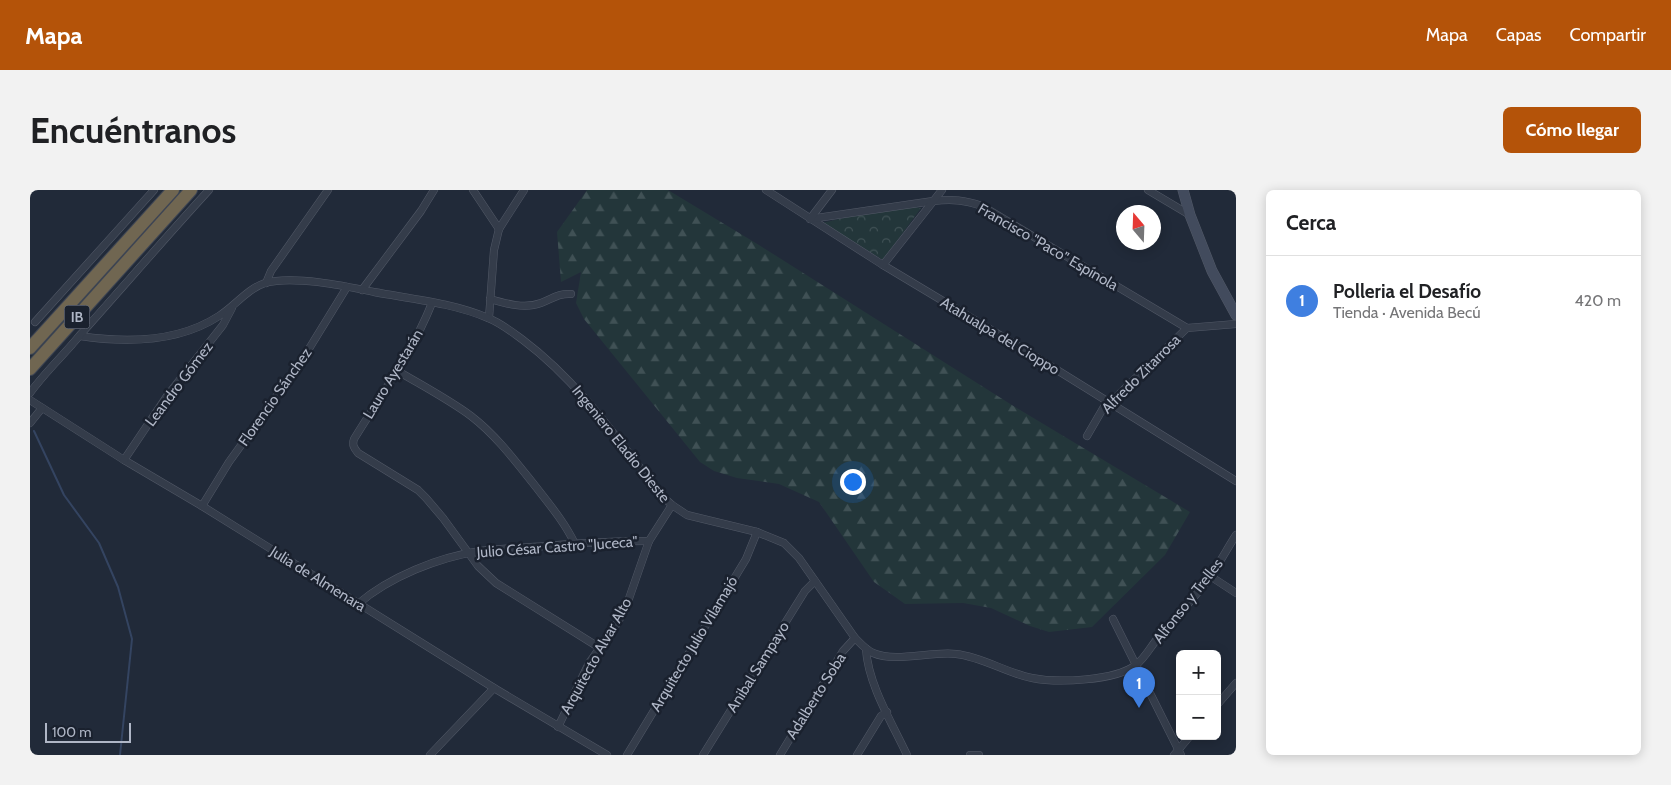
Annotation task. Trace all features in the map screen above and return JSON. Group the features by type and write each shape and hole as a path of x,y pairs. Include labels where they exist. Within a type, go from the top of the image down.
{"highway":[{"name":"IB","path":"30,348 172,190"},
{"name":"IB","path":"30,369 191,190"}],"street":[{"path":"36,322 154,190"},
{"path":"30,392 150,254 209,190"},
{"path":"266,283 281,255 328,190"},
{"path":"362,290 434,190"},
{"path":"473,190 499,229"},
{"path":"489,318 494,250 499,229 524,190"},
{"name":"Atahualpa del Cioppo","path":"766,190 883,265 1236,481"},
{"path":"810,219 832,190"},
{"path":"883,265 942,190"},
{"path":"1148,190 1190,215"},
{"path":"1183,190 1190,215 1212,271 1236,316"},
{"name":"Francisco \"Paco\" Espínola","path":"810,219 933,201 953,199 967,201 982,206 1187,328"},
{"name":"Ingeniero Eladio Dieste","path":"80,336 117,339 160,337 177,334 208,323 232,307 250,290 266,283 283,281 297,281 362,290 476,313 489,318 512,332 558,369 621,443 661,495 672,505 688,515 757,532 776,539 790,548 855,638 872,653 890,656 946,653 961,655 1031,678 1059,681 1090,679 1122,671 1137,664"},
{"name":"Florencio Sánchez","path":"202,506 229,462 298,365 347,288"},
{"path":"490,299 526,306 540,304 559,294 571,294"},
{"name":"Lauro Ayestarán","path":"432,303 425,319 353,443 358,453 426,498 448,524 468,554"},
{"name":"Leandro Gómez","path":"124,460 167,396 224,325 232,307"},
{"name":"Alfredo Zitarrosa","path":"1087,436 1105,405 1187,328 1236,324"},
{"path":"396,370 470,415 494,438 547,501 569,532 575,544"},
{"name":"Julia de Almenara","path":"30,400 494,688 607,755"},
{"path":"30,423 42,408"},
{"name":"Arquitecto Alvar Alto","path":"558,726 589,663 625,610 649,541 672,505"},
{"name":"Arquitecto Julio Vilamajó","path":"627,755 746,559 757,532"},
{"name":"Alfonso y Trelles","path":"1137,664 1210,576 1236,535"},
{"name":"Julio César Castro \"Juceca\"","path":"358,604 376,590 398,577 433,563 468,554 575,544 649,541"},
{"path":"468,554 488,576 506,590 600,648"},
{"path":"1210,576 1236,593"},
{"name":"Anibal Sampayo","path":"703,755 805,591 815,581"},
{"path":"1114,619 1178,753"},
{"name":"Adalberto Soba","path":"780,755 843,651 855,638"},
{"path":"866,649 869,667 886,712 907,755"},
{"path":"1221,700 1236,683"},
{"path":"430,755 494,688"},
{"path":"857,755 881,716 886,712"},
{"path":"1178,753 1187,740"},
{"path":"970,755 979,755"}],"green space":[{"path":"177,190 187,190 30,364 30,358 74,310 103,273"},
{"path":"587,190 668,190 759,245 1015,407 1190,512 1165,555 1092,627 1049,632 1030,626 991,608 963,603 905,604 874,582 819,502 779,484 737,478 714,471 700,462 584,319 576,303 581,272 561,282 557,232"},
{"path":"915,207 921,208 883,260 822,223 856,215"}],"waterway":[{"path":"34,431 64,495 99,543 118,587 132,639 120,755"}],"place":[{"name":"Polleria el Desafío","path":"1139,708"}]}
